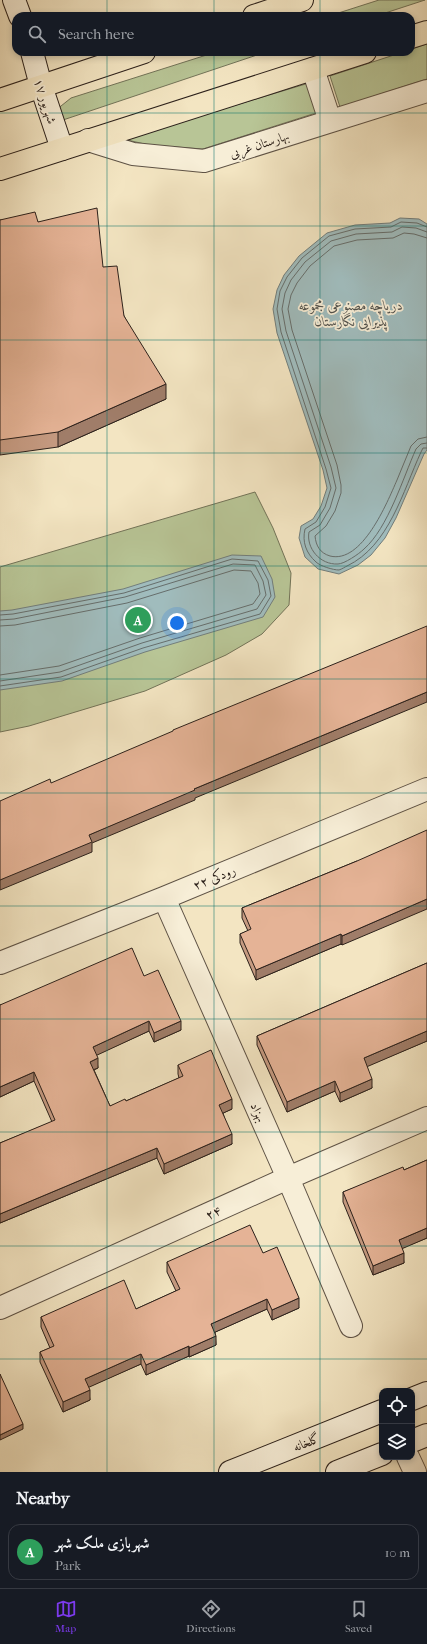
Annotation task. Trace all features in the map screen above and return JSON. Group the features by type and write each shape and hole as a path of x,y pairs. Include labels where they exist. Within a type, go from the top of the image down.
{"main road":[{"path":"266,12 302,0"},
{"path":"415,36 427,32"},
{"path":"0,100 132,56"},
{"path":"0,169 353,56"}],"street":[{"path":"14,0 18,12"},
{"name":"۱۷ شهریور","path":"33,56 41,86 62,149"},
{"path":"313,69 330,121"},
{"name":"بهارستان غربی","path":"88,140 133,154 204,162 427,91"},
{"name":"رودکی ۲۲","path":"0,963 164,898 427,790"},
{"name":"بهزاد","path":"164,898 288,1178 351,1326"},
{"name":"۲۴","path":"0,1308 288,1178 427,1118"},
{"path":"415,1398 427,1393"},
{"name":"گلخانه","path":"230,1472 379,1413"},
{"path":"415,1440 427,1435"},
{"path":"337,1472 379,1455"},
{"path":"409,1460 415,1472"}],"green space":[{"path":"379,0 425,0 388,12 342,12"},
{"path":"427,44 427,79 340,107 330,76 391,56 415,56 415,48"},
{"path":"203,56 254,56 60,121 56,110 71,98"},
{"path":"309,83 319,112 203,149 149,145 123,139"},
{"path":"255,492 273,528 291,573 289,605 262,634 226,655 145,691 29,726 0,732 0,567"}],"water":[{"name":"دریاچه مصنوعی مجموعه پذیرایی نگارستان","path":"400,218 419,219 427,224 427,450 396,518 385,538 371,555 358,565 339,574 318,569 305,557 299,538 301,526 313,519 321,506 327,488 323,470 277,333 273,309 277,290 284,275 299,256 327,233 355,225 390,223"},
{"path":"232,555 261,556 272,579 275,597 263,617 145,652 62,681 0,690 0,611 123,589"}],"building":[{"path":"97,208 103,267 117,266 124,316 166,384 58,432 0,440 0,220 35,212 38,222"},
{"path":"427,626 427,692 194,789 195,790 89,835 92,842 0,880 0,801 50,779 51,783 173,730"},
{"path":"427,830 427,899 342,936 341,934 256,970 240,934 251,929 242,908 357,861"},
{"path":"132,948 144,976 158,970 181,1021 154,1033 149,1021 93,1047 98,1058 90,1062 110,1106 125,1099 126,1101 183,1076 178,1065 211,1050 232,1099 219,1105 232,1134 164,1164 157,1148 0,1214 0,1143 55,1120 34,1072 0,1087 0,1005"},
{"path":"427,963 427,1031 364,1058 372,1079 340,1093 335,1081 287,1102 257,1036"},
{"path":"427,1160 427,1228 399,1240 404,1253 373,1266 343,1192 403,1167 404,1170"},
{"path":"250,1225 263,1253 277,1247 299,1298 272,1310 267,1299 211,1324 216,1336 146,1365 141,1354 85,1379 90,1390 63,1402 40,1352 54,1346 41,1317 124,1280 136,1309 180,1289 167,1262"},
{"path":"0,1374 23,1424 0,1435"}],"place":[{"name":"شهربازی ملک شهر","path":"138,620"}]}
